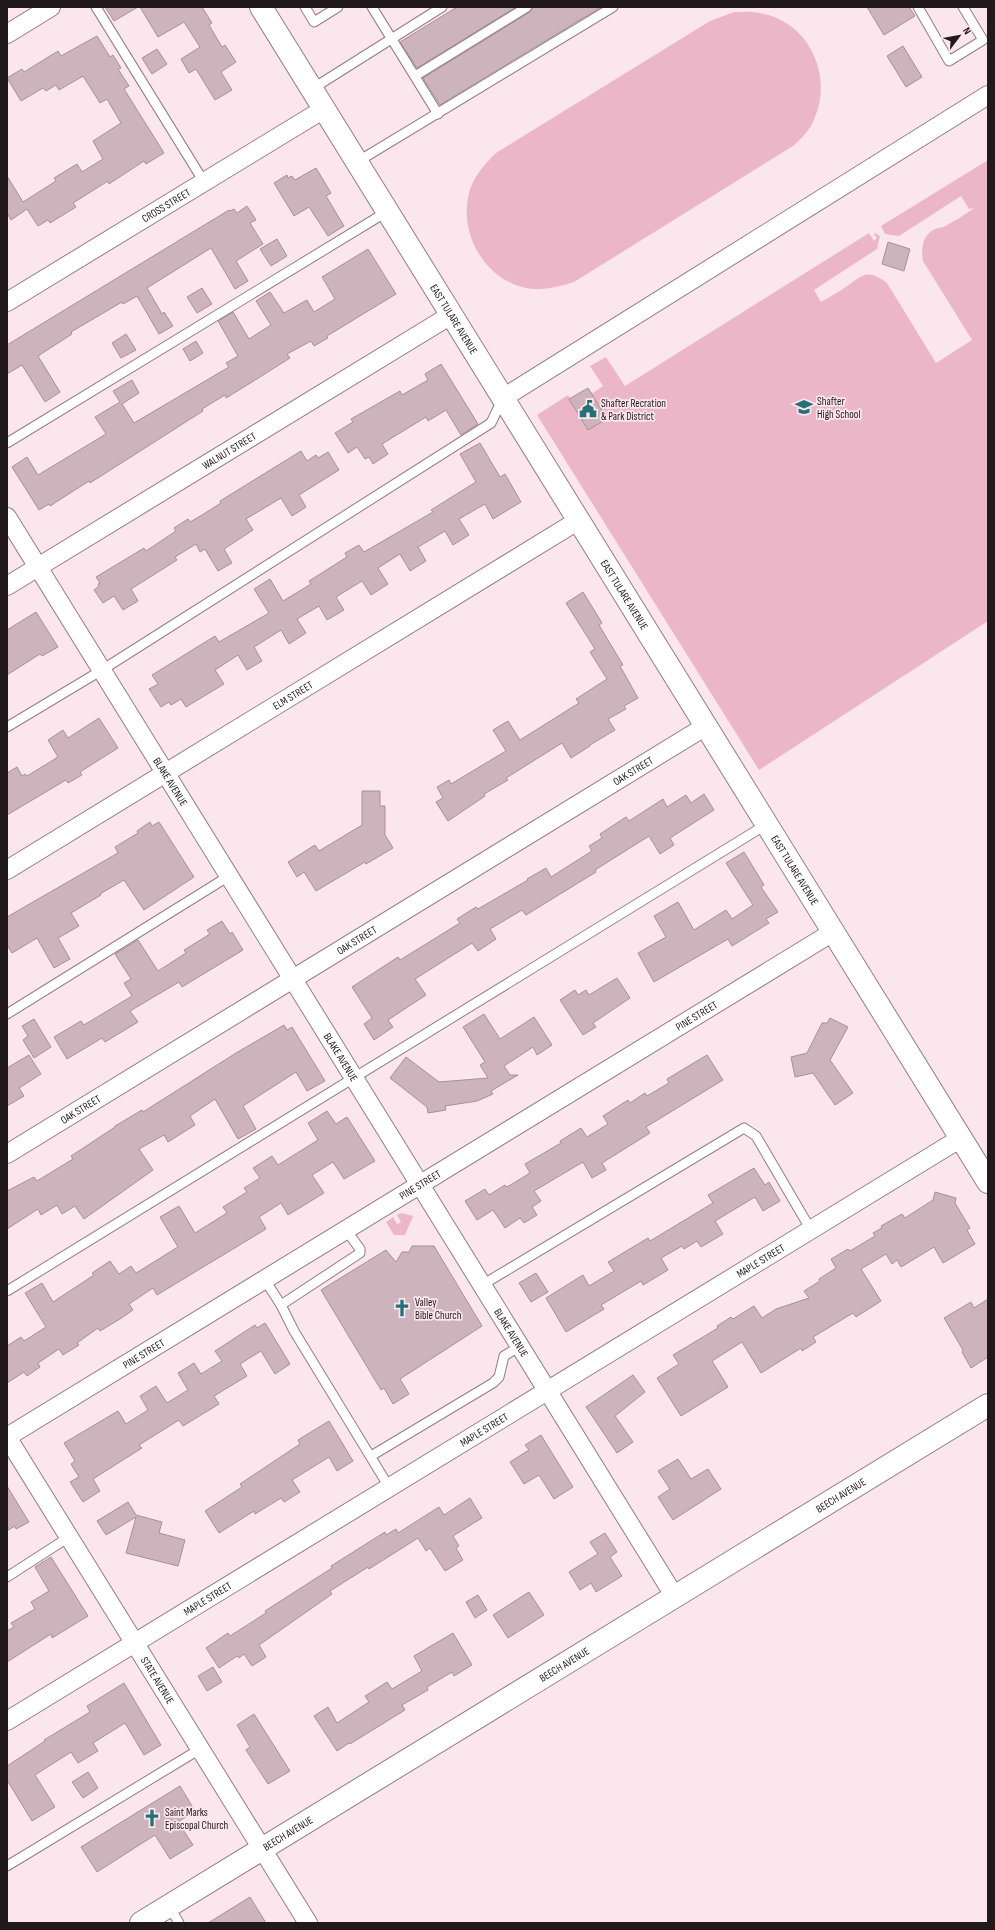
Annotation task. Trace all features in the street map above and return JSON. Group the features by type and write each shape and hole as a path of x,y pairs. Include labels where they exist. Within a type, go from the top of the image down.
{"street":[{"path":"7,34 52,7"},
{"name":"EAST TULARE AVENUE","path":"261,7 988,1182"},
{"path":"503,398 988,95"},
{"name":"CROSS STREET","path":"7,302 324,109"},
{"name":"WALNUT STREET","path":"7,586 451,315"},
{"name":"BLAKE AVENUE","path":"7,517 675,1597"},
{"name":"ELM STREET","path":"7,870 579,520"},
{"name":"OAK STREET","path":"7,1154 706,726"},
{"name":"PINE STREET","path":"7,1437 833,932"},
{"name":"MAPLE STREET","path":"7,1721 961,1138"},
{"name":"BEECH AVENUE","path":"141,1923 174,1914 262,1849 988,1405"},
{"name":"STATE AVENUE","path":"7,1437 308,1923"}],"lane":[{"path":"96,7 204,182"},
{"path":"305,7 314,22 338,7"},
{"path":"372,7 438,114"},
{"path":"312,89 442,7"},
{"path":"415,76 528,7"},
{"path":"357,162 613,7"},
{"path":"923,9 950,61 983,40 963,7"},
{"path":"7,443 388,211"},
{"path":"7,727 102,670 491,423 503,398"},
{"path":"7,1291 767,824"},
{"path":"7,1014 229,876"},
{"path":"482,1285 744,1128 756,1136 811,1230"},
{"path":"281,1305 360,1253 360,1249 346,1230"},
{"path":"265,1280 389,1488"},
{"path":"371,1456 493,1383 499,1377 504,1356 520,1346"},
{"path":"7,1577 69,1538"},
{"path":"7,1866 200,1749"}],"shaded area":[{"path":"734,12 756,12 776,18 791,26 803,38 812,52 818,67 821,84 820,100 815,117 809,129 803,136 793,146 574,282 548,288 532,289 516,285 502,278 489,268 472,241 468,225 467,209 469,193 473,182 496,153 710,21"},
{"path":"988,160 988,621 759,770 537,415 568,395 588,428 588,391 593,393 603,386 590,366 606,357 625,386 869,233 874,241 877,238 874,234 875,233 880,236 877,249 814,290 821,302 862,276 875,276 887,283 936,363 972,340 923,261 922,247 927,235 936,228 946,226 974,208 969,209 961,196 899,236 885,234 881,226"},
{"path":"401,1213 413,1216 405,1235 394,1235 386,1222 393,1217 397,1224 401,1222 397,1215"}],"building":[{"path":"105,7 138,7 114,21"},
{"path":"140,7 202,7 212,23 209,25 222,47 225,45 236,62 221,72 232,90 215,100 196,69 189,73 181,59 200,47 184,22 158,37"},
{"path":"457,7 516,7 417,68 400,42"},
{"path":"533,7 601,7 440,105 423,78 530,12"},
{"path":"867,7 909,7 915,16 884,35"},
{"path":"97,36 110,57 113,55 121,68 118,69 129,86 124,89 164,153 146,164 144,161 109,184 108,181 73,203 76,207 50,223 48,220 38,226 27,209 11,220 7,213 7,176 23,202 56,181 54,178 77,164 82,172 103,159 93,141 121,123 107,99 100,103 83,76 59,90 56,85 46,91 43,88 21,101 7,78 22,69 24,72 58,51 61,56"},
{"path":"903,46 922,77 906,87 887,56"},
{"path":"157,49 167,64 152,74 142,58"},
{"path":"316,168 331,193 326,196 344,226 328,236 309,207 294,216 274,183 287,175 288,178 292,176 295,180"},
{"path":"247,206 256,220 250,223 263,244 236,261 248,281 235,289 211,248 147,288 162,314 164,312 173,326 159,334 137,296 123,304 122,302 71,332 72,334 38,356 60,392 45,402 22,365 7,374 7,345 229,210 234,209 237,213"},
{"path":"277,239 287,256 271,266 260,249"},
{"path":"888,242 910,249 904,271 882,264"},
{"path":"368,249 396,294 327,336 328,338 314,346 311,341 287,354 290,358 252,382 226,398 225,395 202,409 203,411 90,483 89,481 50,506 49,504 39,510 12,467 27,457 38,475 106,434 95,417 120,402 113,391 132,380 139,393 122,404 134,423 229,367 226,363 238,356 218,321 233,312 249,339 271,325 256,301 270,292 284,313 307,300 314,312 335,299 322,277"},
{"path":"202,288 212,304 197,313 187,297"},
{"path":"126,334 136,350 121,358 112,343"},
{"path":"196,341 203,353 190,361 183,349"},
{"path":"441,364 478,424 461,435 446,410 428,421 426,417 382,444 388,454 373,464 369,457 365,459 357,447 348,453 335,433 353,422 351,419 400,391 402,395 428,380 425,374"},
{"name":"Shafter Recration & Park District","path":"588,388 607,419 588,430 569,399"},
{"path":"480,443 500,477 505,474 521,502 493,519 485,504 459,519 469,535 453,545 445,531 418,547 426,561 410,571 400,554 378,568 388,584 371,595 362,581 336,597 344,610 327,620 319,606 297,619 306,633 289,644 281,630 254,647 262,661 247,670 238,655 215,670 224,684 186,707 181,699 171,705 169,702 161,707 149,689 158,684 152,675 215,636 219,642 269,613 254,589 270,579 283,601 311,584 309,581 347,557 345,553 359,545 364,552 433,512 431,510 476,482 460,454"},
{"path":"301,451 307,461 316,455 318,458 328,452 339,470 299,495 306,507 292,516 281,498 246,519 253,530 224,549 232,563 218,571 205,549 200,552 196,544 175,557 177,560 131,589 138,601 123,610 114,596 103,603 94,590 100,583 96,577 144,548 146,551 176,531 174,528 188,519 190,522 202,515 221,503 220,501"},
{"path":"583,592 602,623 599,625 623,665 620,666 638,698 624,706 626,709 608,719 615,730 571,758 562,743 506,778 508,780 484,794 485,796 448,821 436,802 443,798 437,787 449,780 451,784 506,751 493,730 508,721 520,740 579,703 576,699 607,679 590,652 595,649 566,603"},
{"path":"36,612 58,647 42,656 40,654 7,675 7,630"},
{"path":"99,718 118,748 80,772 82,775 68,783 66,780 7,815 7,773 17,767 22,776 25,774 27,776 58,757 48,740 63,730 68,738"},
{"path":"362,791 380,791 380,806 385,806 385,835 393,848 366,864 365,862 316,891 304,872 297,877 288,862 315,845 319,851 362,825"},
{"path":"704,794 714,810 670,838 674,845 660,854 649,836 595,870 596,872 526,915 522,910 490,929 496,939 478,951 472,943 415,979 426,995 388,1020 393,1027 374,1040 364,1024 372,1018 352,987 398,957 400,960 460,923 457,919 476,907 478,909 546,868 551,877 592,851 589,846 602,838 600,834 626,817 629,821 663,799 667,807 686,795 691,803"},
{"path":"150,822 152,826 159,822 194,877 144,910 124,880 100,894 101,895 71,913 79,926 58,938 70,959 54,968 37,938 12,953 7,945 7,917 118,853 115,847 138,833 137,831"},
{"path":"744,852 764,885 761,887 778,912 766,919 769,923 732,946 728,939 654,982 638,953 666,937 654,916 678,902 694,930 726,910 732,919 753,905 726,863"},
{"path":"222,921 230,934 232,932 243,950 182,987 179,982 130,1011 138,1022 105,1042 102,1038 67,1059 54,1037 81,1021 84,1025 132,996 124,983 131,979 115,954 138,940 158,971 186,953 184,950 210,934 207,930"},
{"path":"617,978 630,998 593,1023 596,1027 583,1035 560,1000 575,990 578,995 586,990 589,995"},
{"path":"484,1014 500,1039 534,1017 552,1045 537,1055 533,1047 504,1066 510,1075 518,1075 491,1091 493,1094 477,1101 445,1106 446,1110 428,1113 427,1107 390,1078 406,1057 439,1082 488,1078 480,1065 485,1062 463,1027"},
{"path":"830,1018 848,1027 830,1060 853,1093 835,1105 813,1073 795,1077 791,1057 807,1053 822,1023 827,1023"},
{"path":"34,1019 51,1047 34,1058 23,1040 28,1036 22,1026"},
{"path":"284,1025 287,1030 292,1027 325,1081 307,1091 296,1072 243,1106 256,1129 238,1139 215,1099 190,1116 195,1125 168,1142 164,1135 139,1149 153,1170 84,1219 75,1206 62,1214 57,1205 41,1215 38,1209 7,1229 7,1191 34,1177 37,1181 73,1159 71,1156 115,1126 142,1110 143,1112 236,1053"},
{"path":"29,1055 41,1074 19,1088 24,1096 7,1106 7,1068"},
{"path":"707,1055 723,1080 646,1127 650,1133 602,1163 606,1170 592,1178 583,1162 534,1191 541,1201 532,1207 537,1215 524,1223 520,1218 505,1228 493,1210 477,1220 465,1201 485,1189 489,1195 505,1185 507,1187 530,1173 525,1164 561,1143 560,1141 581,1128 587,1137 608,1124 603,1116 628,1100 630,1103 645,1093 647,1096 669,1083 667,1079"},
{"path":"327,1111 336,1124 347,1117 375,1161 344,1179 333,1162 312,1175 324,1193 288,1215 281,1203 259,1217 266,1229 157,1295 153,1288 129,1304 133,1310 120,1319 100,1331 98,1328 77,1343 79,1345 63,1355 59,1349 38,1363 40,1367 27,1376 24,1372 7,1383 7,1346 21,1337 24,1341 46,1327 25,1293 42,1283 53,1302 94,1275 92,1273 110,1261 119,1274 131,1266 136,1273 178,1247 160,1217 179,1206 195,1233 227,1213 223,1207 247,1192 244,1188 260,1178 253,1168 272,1156 278,1165 318,1140 308,1123"},
{"path":"754,1168 765,1185 769,1182 780,1201 763,1211 755,1197 715,1221 723,1234 701,1247 697,1241 684,1249 682,1246 661,1258 668,1270 643,1285 641,1281 601,1305 604,1309 566,1332 546,1298 583,1275 589,1286 614,1271 608,1262 648,1238 650,1241 713,1203 708,1195"},
{"path":"935,1192 956,1198 955,1203 970,1228 967,1230 975,1244 943,1263 934,1247 901,1267 897,1260 892,1264 886,1254 861,1269 881,1301 856,1317 853,1313 813,1337 816,1342 802,1351 801,1348 761,1373 742,1342 712,1361 728,1387 681,1416 657,1378 679,1364 673,1355 718,1328 717,1326 731,1317 733,1319 754,1306 762,1318 776,1309 809,1298 804,1291 820,1281 819,1279 836,1268 831,1259 848,1249 850,1251 875,1236 873,1233 882,1228 881,1226 902,1214 905,1218 933,1200"},
{"name":"Valley Bible Church","path":"412,1246 434,1246 482,1326 400,1379 409,1394 393,1404 384,1388 381,1390 321,1290 386,1250 396,1262 402,1252 409,1252"},
{"path":"536,1273 548,1292 531,1302 519,1283"},
{"path":"988,1299 988,1357 971,1368 962,1352 963,1350 944,1318 971,1302 974,1308"},
{"path":"265,1323 290,1364 275,1374 261,1351 240,1364 247,1376 214,1396 219,1404 183,1426 179,1420 139,1445 142,1448 93,1479 100,1491 83,1502 70,1482 79,1477 71,1464 75,1461 64,1443 118,1411 126,1424 148,1410 140,1396 156,1386 167,1403 188,1390 178,1373 194,1363 201,1374 222,1361 215,1351 255,1325 257,1328"},
{"path":"633,1375 645,1392 615,1416 633,1442 617,1453 586,1407"},
{"path":"329,1421 353,1461 337,1471 329,1457 292,1480 300,1492 284,1502 281,1498 255,1514 254,1511 219,1533 205,1511 242,1487 240,1484 300,1444 298,1440"},
{"path":"541,1435 573,1487 554,1499 539,1475 524,1484 510,1462 529,1450 525,1445"},
{"path":"678,1459 691,1479 708,1469 721,1489 673,1520 658,1497 670,1489 658,1471"},
{"path":"7,1486 29,1522 16,1529 15,1526 7,1531"},
{"path":"470,1498 482,1518 453,1536 459,1546 456,1548 463,1560 445,1571 430,1548 426,1551 418,1538 369,1569 368,1567 330,1591 332,1594 259,1645 266,1657 252,1666 244,1654 239,1658 237,1656 219,1668 206,1648 228,1633 230,1636 266,1613 265,1611 332,1568 331,1566 385,1532 386,1535 396,1529 398,1533 439,1507 444,1515"},
{"path":"128,1502 136,1515 162,1522 159,1533 185,1540 178,1566 126,1553 136,1517 106,1535 97,1521"},
{"path":"605,1533 617,1552 610,1557 622,1576 596,1592 591,1583 580,1590 569,1572 598,1554 590,1542"},
{"path":"51,1557 88,1616 52,1638 51,1634 7,1662 7,1631 14,1627 11,1623 35,1609 31,1602 49,1591 35,1567"},
{"path":"529,1592 544,1615 508,1638 493,1615"},
{"path":"478,1595 487,1610 475,1618 466,1602"},
{"path":"453,1633 472,1665 454,1676 452,1672 427,1687 428,1690 402,1705 405,1710 337,1751 314,1716 328,1707 337,1723 369,1702 365,1696 387,1682 392,1689 422,1671 414,1656"},
{"path":"213,1667 222,1682 207,1691 198,1676"},
{"path":"124,1683 161,1745 144,1755 125,1723 93,1743 98,1751 78,1763 71,1752 35,1775 55,1807 32,1821 7,1780 7,1766 45,1741 44,1740 90,1712 87,1706"},
{"path":"254,1714 290,1771 268,1784 246,1750 250,1747 237,1725"},
{"path":"88,1772 98,1788 83,1798 72,1782"},
{"path":"180,1786 195,1811 178,1822 193,1845 170,1859 155,1835 97,1872 81,1847"},
{"path":"250,1897 266,1923 208,1923"}],"place":[{"name":"Shafter High School","path":"804,407"},
{"name":"Shafter Recration & Park District","path":"588,409"},
{"name":"Valley Bible Church","path":"402,1308"},
{"name":"Saint Marks Episcopal Church","path":"152,1818"}]}
